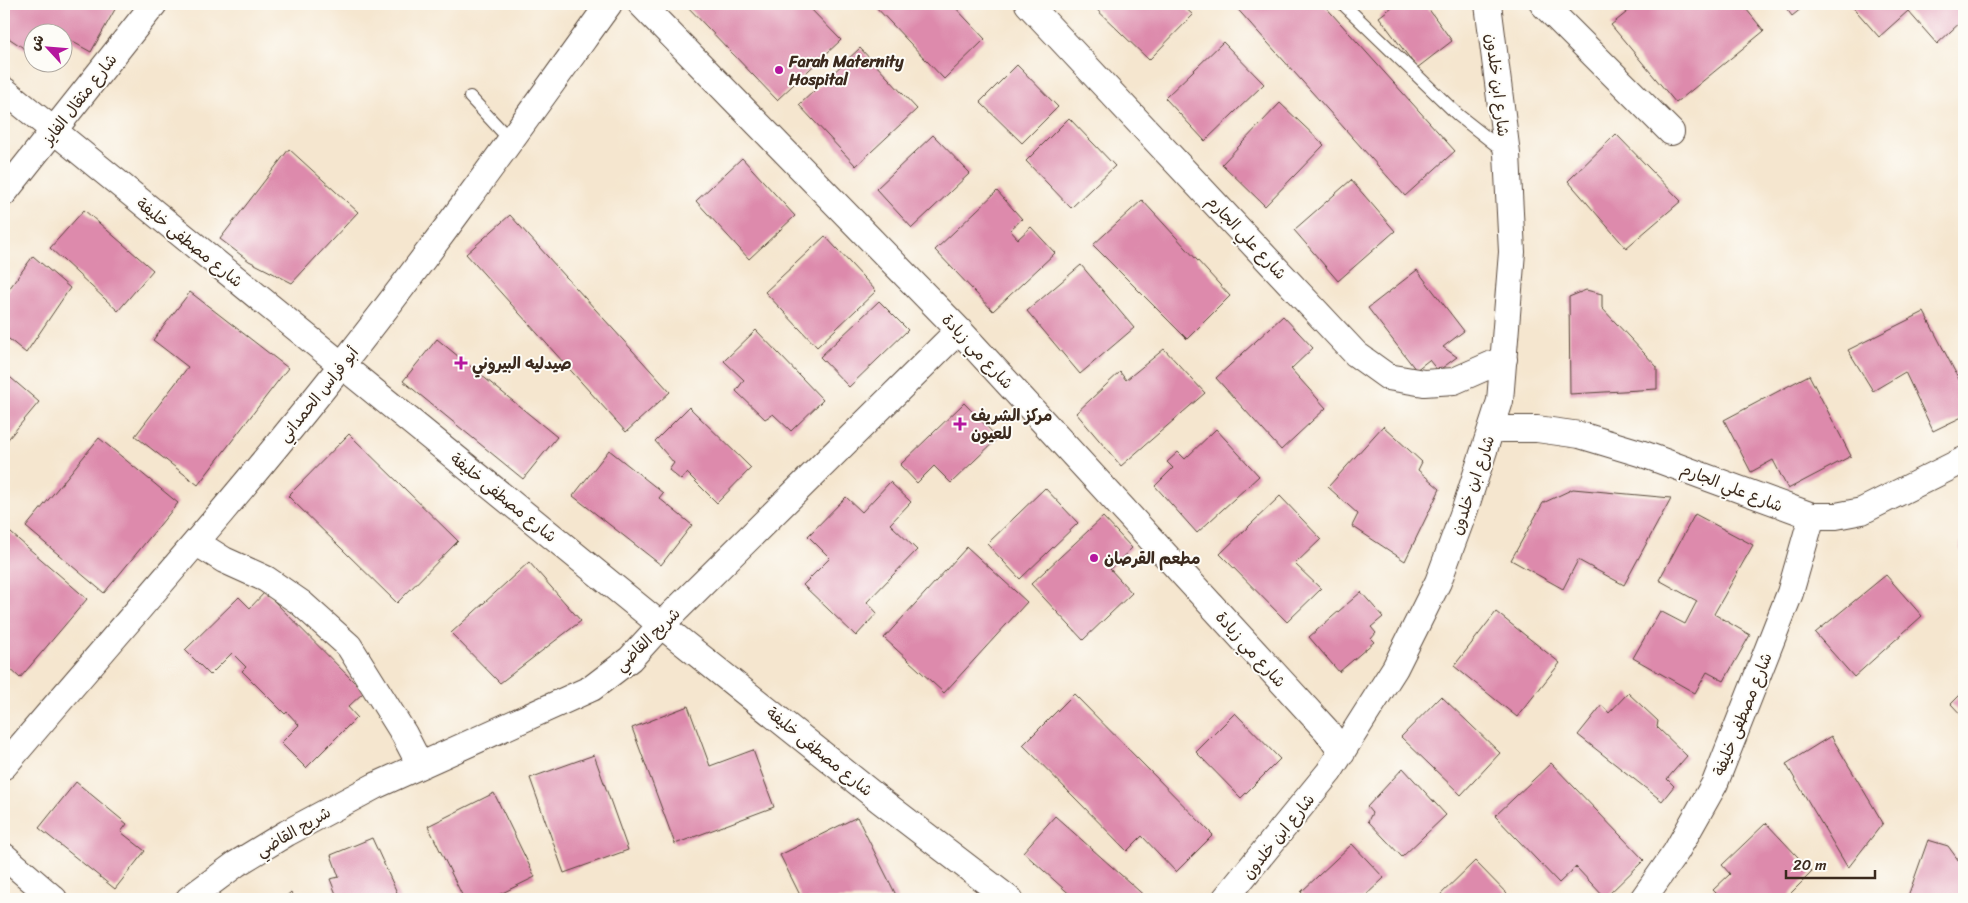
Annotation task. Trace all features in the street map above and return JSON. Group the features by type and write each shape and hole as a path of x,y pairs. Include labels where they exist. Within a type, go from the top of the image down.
{"street":[{"name":"شارع مثقال الفايز","path":"4,194 154,4"},
{"name":"أبو فراس الحمداني","path":"4,766 196,543 342,365 511,141 608,4"},
{"name":"شارع مي زيادة","path":"641,4 959,330 1326,731 1342,753"},
{"name":"شارع علي الجارم","path":"1028,4 1364,360 1388,377 1424,384 1454,381 1504,359"},
{"name":"شارع ابن خلدون","path":"1225,899 1342,753 1395,668 1438,582 1465,510 1500,401 1512,252 1507,154 1488,4"},
{"path":"1543,4 1671,132"},
{"name":"شارع مصطفى خليفة","path":"4,90 661,625 881,801 1009,899"},
{"name":"شريح القاضي","path":"189,899 236,864 287,833 375,786 592,688 630,659 661,625 959,330"},
{"name":"شارع علي الجارم","path":"1491,429 1537,429 1580,435 1643,454 1812,516 1836,516 1862,511 1964,460"},
{"name":"شارع مصطفى خليفة","path":"1643,899 1676,852 1715,782 1790,593 1812,516"},
{"path":"196,543 224,560 266,579 294,598 349,646 404,734 420,765"},
{"path":"4,856 54,899"}],"lane":[{"path":"1343,4 1458,115 1507,154"},
{"path":"470,97 511,141"}],"building":[{"path":"4,4 118,4 91,52 72,42 72,22 22,22 22,47 4,35"},
{"name":"Farah Maternity Hospital","path":"685,4 806,4 841,40 777,100"},
{"path":"873,4 952,4 985,39 944,79"},
{"path":"1091,4 1181,4 1193,15 1149,60"},
{"path":"1233,4 1323,4 1455,151 1405,196"},
{"path":"1396,4 1425,4 1452,41 1417,68 1379,17"},
{"path":"1637,4 1742,4 1764,31 1676,103 1611,25"},
{"path":"1783,4 1807,4 1792,16"},
{"path":"1850,4 1964,4 1964,19 1937,44 1908,11 1879,37"},
{"path":"1223,42 1264,84 1205,141 1165,98"},
{"path":"860,48 917,109 856,166 799,105"},
{"path":"1017,65 1058,107 1022,143 980,102"},
{"path":"1280,103 1324,145 1265,206 1222,164"},
{"path":"1069,118 1115,166 1071,208 1026,161"},
{"path":"1616,134 1681,201 1626,248 1568,181"},
{"path":"933,135 970,173 912,228 876,189"},
{"path":"289,149 358,212 292,283 249,261 220,239"},
{"path":"742,158 795,216 749,259 696,201"},
{"path":"1351,180 1395,231 1338,281 1294,230"},
{"path":"997,191 1022,219 1010,230 1018,239 1031,227 1055,253 993,311 935,250"},
{"path":"1142,200 1230,296 1187,339 1093,245"},
{"path":"84,210 153,270 118,311 50,248"},
{"path":"510,215 670,392 626,432 466,254"},
{"path":"825,236 876,291 817,347 765,292"},
{"path":"33,256 70,288 26,353 4,335 4,296"},
{"path":"1081,265 1134,328 1080,374 1027,311"},
{"path":"1417,270 1464,331 1443,347 1457,357 1438,371 1429,360 1416,370 1368,308"},
{"path":"1586,290 1602,294 1602,308 1657,367 1657,389 1570,394 1569,297"},
{"path":"190,292 288,368 198,485 135,436 188,367 153,340"},
{"path":"879,301 908,330 849,387 820,357"},
{"path":"1924,312 1964,389 1964,416 1933,431 1905,372 1873,391 1848,350"},
{"path":"1283,316 1313,348 1291,369 1326,408 1281,450 1216,378"},
{"path":"756,330 823,400 791,431 773,414 765,419 736,391 744,380 724,361"},
{"path":"437,339 557,437 523,479 403,381"},
{"path":"1164,349 1205,393 1121,466 1076,413 1120,372 1126,380"},
{"path":"4,372 39,402 4,444"},
{"path":"1809,375 1851,456 1788,489 1773,460 1751,472 1724,420"},
{"path":"964,403 998,438 951,483 934,466 917,483 900,465"},
{"path":"689,407 751,468 717,503 687,473 681,480 669,470 674,463 655,441"},
{"path":"1383,426 1422,462 1418,470 1440,489 1405,561 1352,526 1358,514 1328,487"},
{"path":"1216,429 1259,476 1197,533 1155,486 1173,468 1167,462 1178,452 1185,459"},
{"path":"349,434 458,541 397,603 288,496"},
{"path":"99,438 178,503 104,593 26,527"},
{"path":"609,450 663,493 659,498 692,525 661,565 573,496"},
{"path":"890,482 911,502 890,524 917,550 867,602 877,613 856,636 803,585 830,558 808,536 846,497 862,512"},
{"path":"1045,488 1078,523 1020,579 987,544"},
{"path":"1573,489 1671,498 1624,585 1578,560 1563,589 1511,560 1543,503"},
{"path":"1280,496 1321,539 1295,564 1321,589 1287,622 1220,554"},
{"path":"1695,514 1753,545 1714,614 1750,635 1724,681 1707,672 1695,693 1633,658 1660,611 1685,624 1697,601 1659,580"},
{"path":"1103,517 1132,548 1110,569 1132,593 1083,640 1031,584"},
{"path":"1964,522 1964,555 1960,550"},
{"path":"4,527 87,599 20,678 4,663"},
{"path":"967,547 1027,602 944,693 884,638"},
{"path":"529,562 581,621 500,683 451,633"},
{"path":"1886,575 1922,616 1854,677 1815,633"},
{"path":"265,592 364,692 348,707 357,717 306,768 281,743 299,725 287,712 285,714 242,671 246,667 232,653 210,675 185,650 239,597 250,608"},
{"path":"1361,592 1383,617 1371,627 1376,633 1371,639 1374,642 1339,672 1309,637"},
{"path":"1496,612 1560,663 1517,717 1454,666"},
{"path":"1964,691 1964,718 1951,704"},
{"path":"1628,693 1658,721 1657,727 1687,756 1667,779 1674,786 1662,801 1578,735 1602,705 1609,713"},
{"path":"1074,694 1213,835 1176,872 1142,836 1127,851 1023,745"},
{"path":"1441,696 1500,753 1461,795 1401,737"},
{"path":"688,706 710,766 753,750 774,807 675,844 632,728"},
{"path":"1235,713 1280,759 1241,798 1196,752"},
{"path":"1831,736 1883,823 1848,868 1786,764"},
{"path":"594,755 628,850 564,873 530,778"},
{"path":"1551,763 1644,860 1605,898 1576,867 1559,883 1495,816"},
{"path":"1403,768 1446,815 1402,857 1368,821 1372,813 1367,807"},
{"path":"76,782 127,824 121,832 145,851 115,889 39,828"},
{"path":"494,793 535,877 490,899 464,899 428,826"},
{"path":"1055,816 1148,899 1075,899 1023,852"},
{"path":"857,817 898,899 802,899 780,855"},
{"path":"1766,823 1812,872 1785,899 1722,899 1713,890 1730,874 1722,865"},
{"path":"372,838 400,899 338,899 330,879 339,877 331,855"},
{"path":"1928,840 1948,846 1964,868 1964,899 1907,899"},
{"path":"1352,844 1384,878 1362,899 1307,899 1301,892"},
{"path":"1475,861 1512,899 1436,899"},
{"path":"291,892 294,899 283,899"}],"place":[{"name":"Farah Maternity Hospital","path":"779,70"},
{"name":"صيدليه البيروني","path":"461,363"},
{"name":"مركز الشريف للعيون","path":"960,424"},
{"name":"مطعم القرصان","path":"1094,558"}]}
